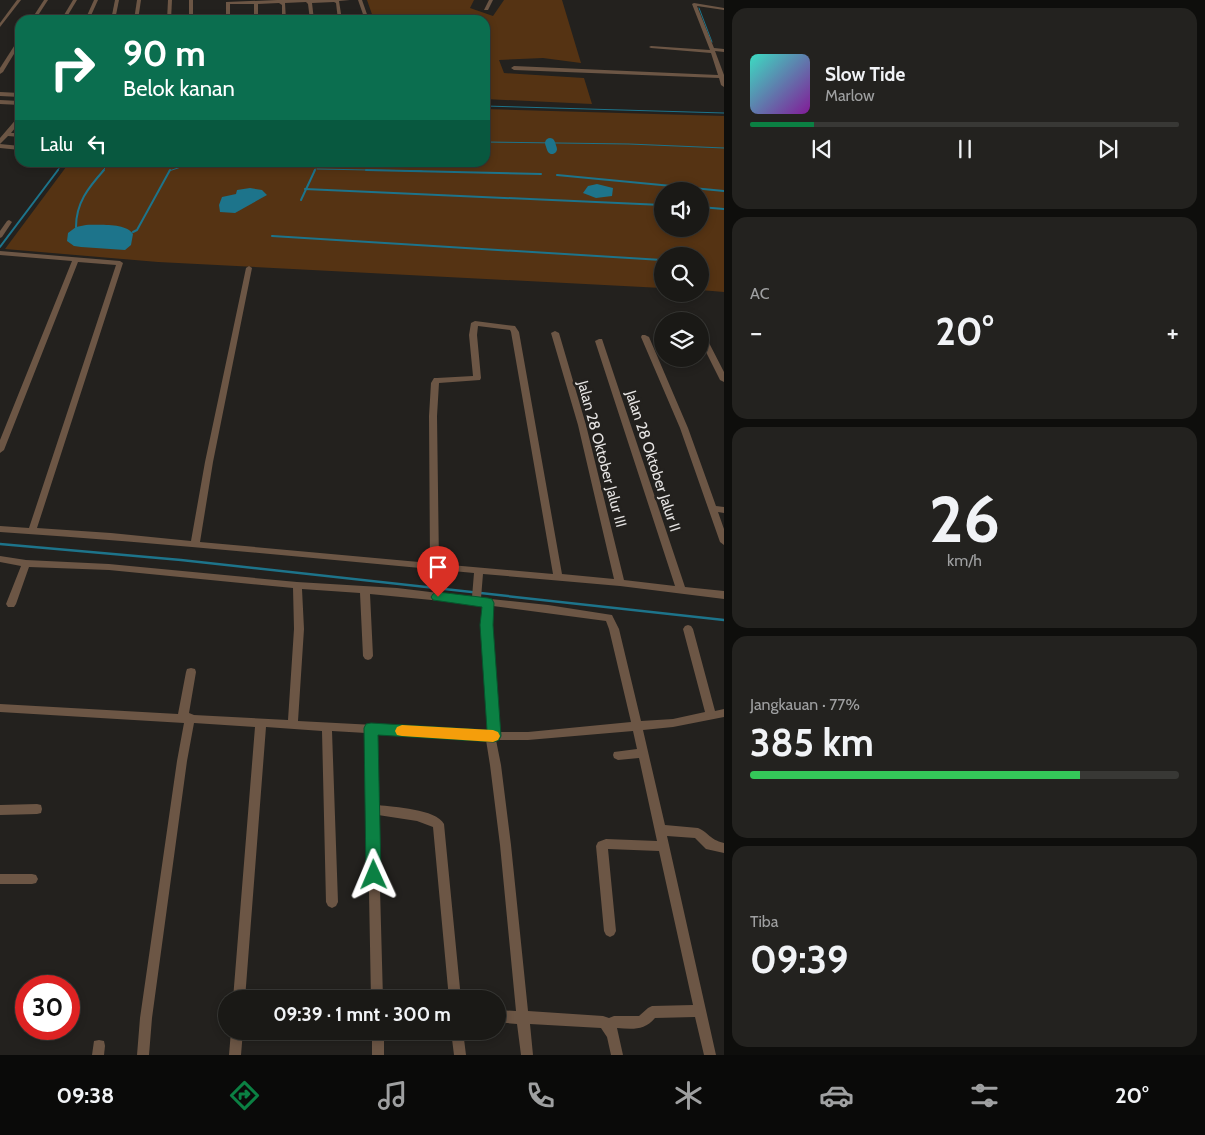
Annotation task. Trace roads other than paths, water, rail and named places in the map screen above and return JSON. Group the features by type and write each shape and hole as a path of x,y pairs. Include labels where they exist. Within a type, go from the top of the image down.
{"street":[{"path":"0,26 19,0"},
{"path":"36,15 46,0"},
{"path":"66,15 75,0"},
{"path":"89,15 96,0"},
{"path":"114,15 117,0"},
{"path":"137,15 139,0"},
{"path":"169,15 170,0"},
{"path":"191,15 192,0"},
{"path":"336,0 339,15"},
{"path":"228,15 229,2 348,0"},
{"path":"360,0 365,15"},
{"path":"486,9 491,0"},
{"path":"689,0 689,3 724,9"},
{"path":"279,1 284,4 284,15"},
{"path":"307,1 311,15"},
{"path":"256,3 256,15"},
{"path":"694,4 699,11 724,85"},
{"path":"699,11 724,14"},
{"path":"651,47 724,51"},
{"path":"0,72 15,48"},
{"path":"514,68 722,76"},
{"path":"0,94 15,95"},
{"path":"0,102 15,103"},
{"path":"0,142 15,124"},
{"path":"7,134 15,134"},
{"path":"0,146 15,148"},
{"path":"0,236 9,222"},
{"path":"0,253 120,263 32,532"},
{"path":"0,450 76,259"},
{"path":"195,545 209,462 249,268"},
{"path":"435,567 433,416 435,383 437,380 477,378 473,335 474,323 512,328 515,332 558,578"},
{"name":"Jalan 28 Oktober Jalur III","path":"555,334 582,425 620,583"},
{"path":"645,337 681,421 724,542"},
{"name":"Jalan 28 Oktober Jalur II","path":"599,341 681,590"},
{"path":"709,351 724,380"},
{"path":"713,509 724,510"},
{"path":"0,529 111,536 435,567 479,576 558,578 724,595"},
{"path":"0,559 297,585 477,598 488,603 609,618 614,629 637,725 710,1055"},
{"path":"11,604 26,562"},
{"path":"477,598 479,576"},
{"path":"293,725 299,629 297,585"},
{"path":"365,590 368,656"},
{"path":"488,603 487,625 492,736 509,867 527,1055"},
{"path":"688,629 711,716"},
{"path":"143,1055 146,1018 182,761 191,672"},
{"path":"0,708 187,717 492,736 536,735 673,723 724,714"},
{"path":"240,990 261,722"},
{"path":"328,726 332,902"},
{"path":"371,728 377,990"},
{"path":"618,754 643,754"},
{"path":"0,810 37,809"},
{"path":"373,810 424,818 436,821 438,824 454,990"},
{"path":"660,830 698,833 710,845 724,848"},
{"path":"610,930 602,846 606,844 664,846"},
{"path":"0,879 32,879"},
{"path":"609,1028 614,1022 633,1024 644,1021 652,1012 700,1011"},
{"path":"506,1017 603,1022 608,1025 617,1055"},
{"path":"235,1055 236,1040"},
{"path":"378,1040 378,1055"},
{"path":"458,1040 460,1055"}],"water":[{"path":"597,184 613,188 612,196 596,198 583,193 588,186"},
{"path":"250,188 262,190 267,195 235,213 220,212 219,205 222,197 236,194 237,190"},
{"path":"112,225 130,230 133,234 131,245 125,250 74,246 67,241 68,233 76,227"}],"waterway":[{"path":"699,8 712,42"},
{"path":"490,106 724,113"},
{"path":"490,142 629,144 724,148"},
{"path":"550,143 552,149"},
{"path":"57,171 60,167"},
{"path":"102,171 106,167"},
{"path":"170,171 181,167"},
{"path":"317,169 422,171"},
{"path":"0,247 58,170"},
{"path":"76,227 78,210 84,196 104,170"},
{"path":"306,189 315,170"},
{"path":"366,170 541,174"},
{"path":"133,232 137,230 170,171"},
{"path":"557,175 724,191"},
{"path":"301,200 306,189"},
{"path":"306,189 654,205"},
{"path":"709,208 724,209"},
{"path":"272,236 654,260"},
{"path":"0,544 181,560 724,620"}]}
